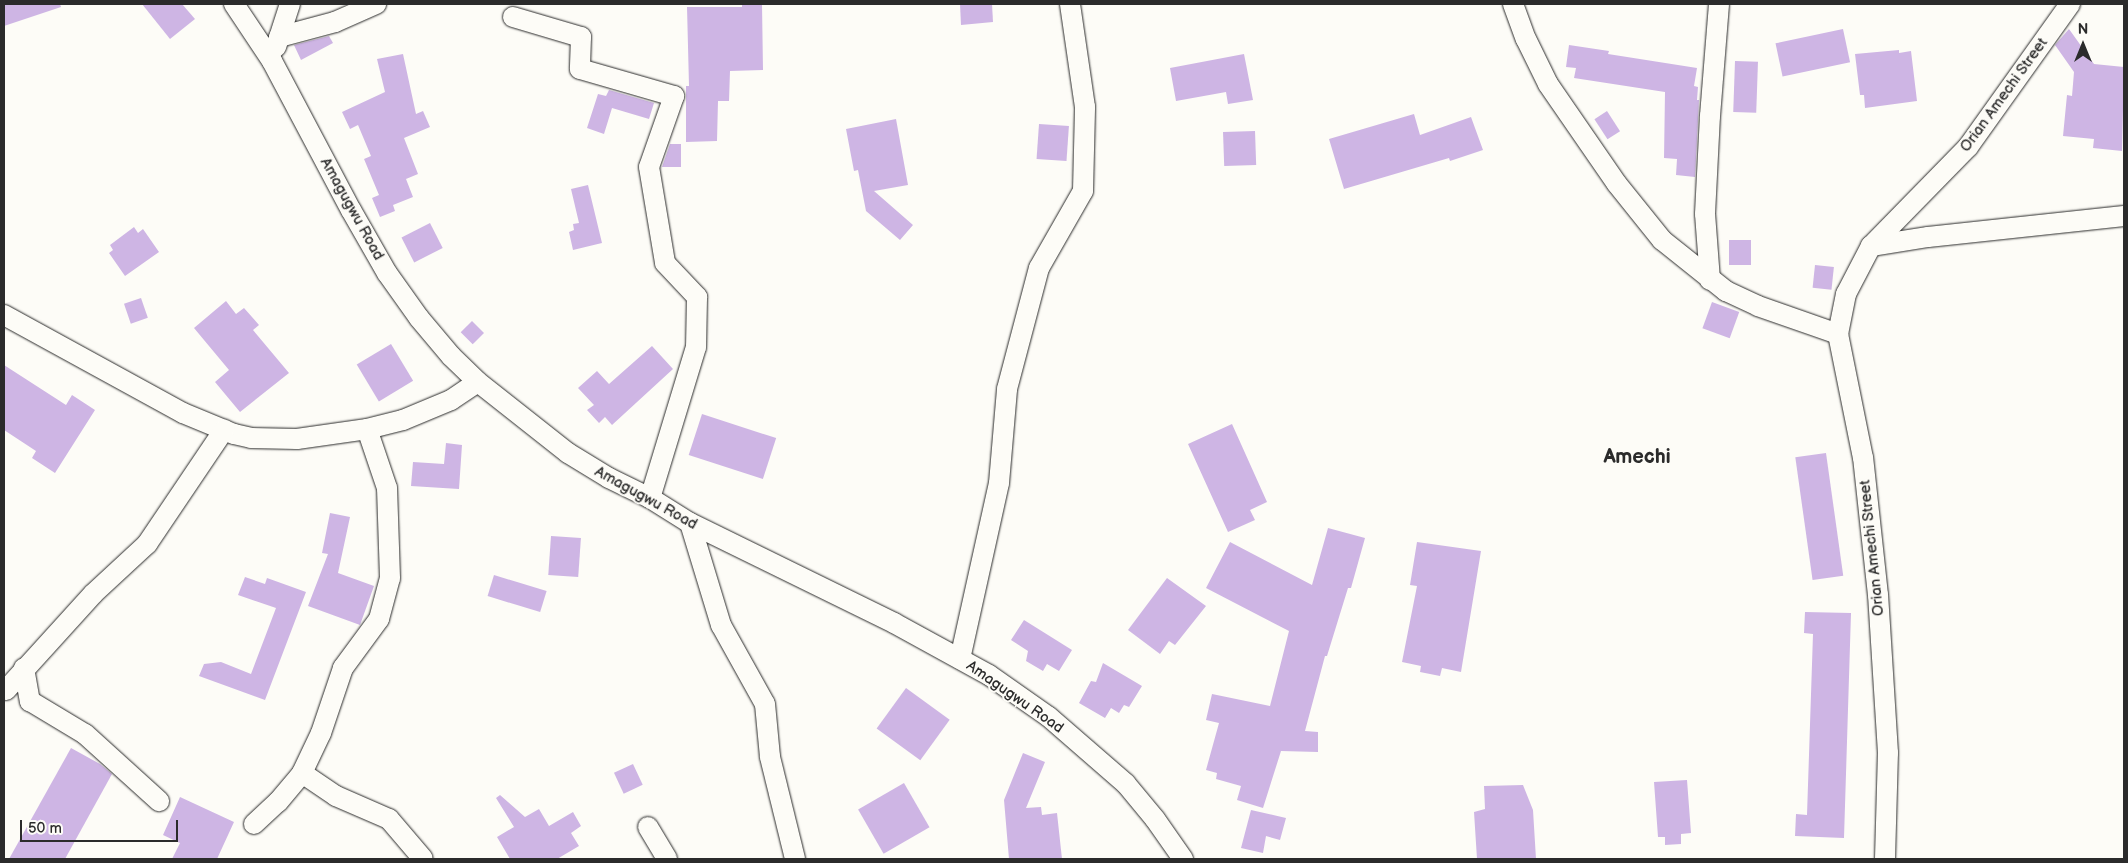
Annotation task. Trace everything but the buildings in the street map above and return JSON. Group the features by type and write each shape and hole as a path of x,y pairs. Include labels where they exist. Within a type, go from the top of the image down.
{"street":[{"name":"Amagugwu Road","path":"234,4 272,61 351,210 387,273 419,318 451,356 478,382 568,453 608,478 650,498 690,524 894,623 989,675 1049,717 1126,784 1155,819 1184,859"},
{"path":"272,61 290,4"},
{"path":"280,37 336,22 376,4"},
{"path":"960,659 999,483 1006,389 1038,268 1083,191 1085,107 1070,4"},
{"path":"1513,4 1526,39 1548,84 1591,147 1651,228 1676,254 1726,291 1758,306 1838,334"},
{"path":"1710,280 1705,205 1719,4"},
{"name":"Orian Amechi Street","path":"1885,859 1888,753 1878,595 1863,458 1838,334 1846,294 1871,246 1968,147 2070,4"},
{"path":"513,17 581,37 580,69 674,96 649,167 665,263 697,297 696,347 650,498"},
{"path":"1871,246 1928,237 2124,216"},
{"path":"4,315 184,413 234,434 269,439 297,439 367,429 403,420 451,400 478,382"},
{"path":"254,824 278,802 302,774 320,733 343,668 379,620 390,578 387,488 367,429"},
{"path":"6,690 93,594 147,544 224,430"},
{"path":"690,524 721,625 765,704 770,757 795,859"},
{"path":"24,668 30,701 85,734 159,801"},
{"path":"302,774 336,796 389,819 422,859"},
{"path":"648,827 667,859"}],"district":[{"name":"Amechi","path":"1637,457"}]}
